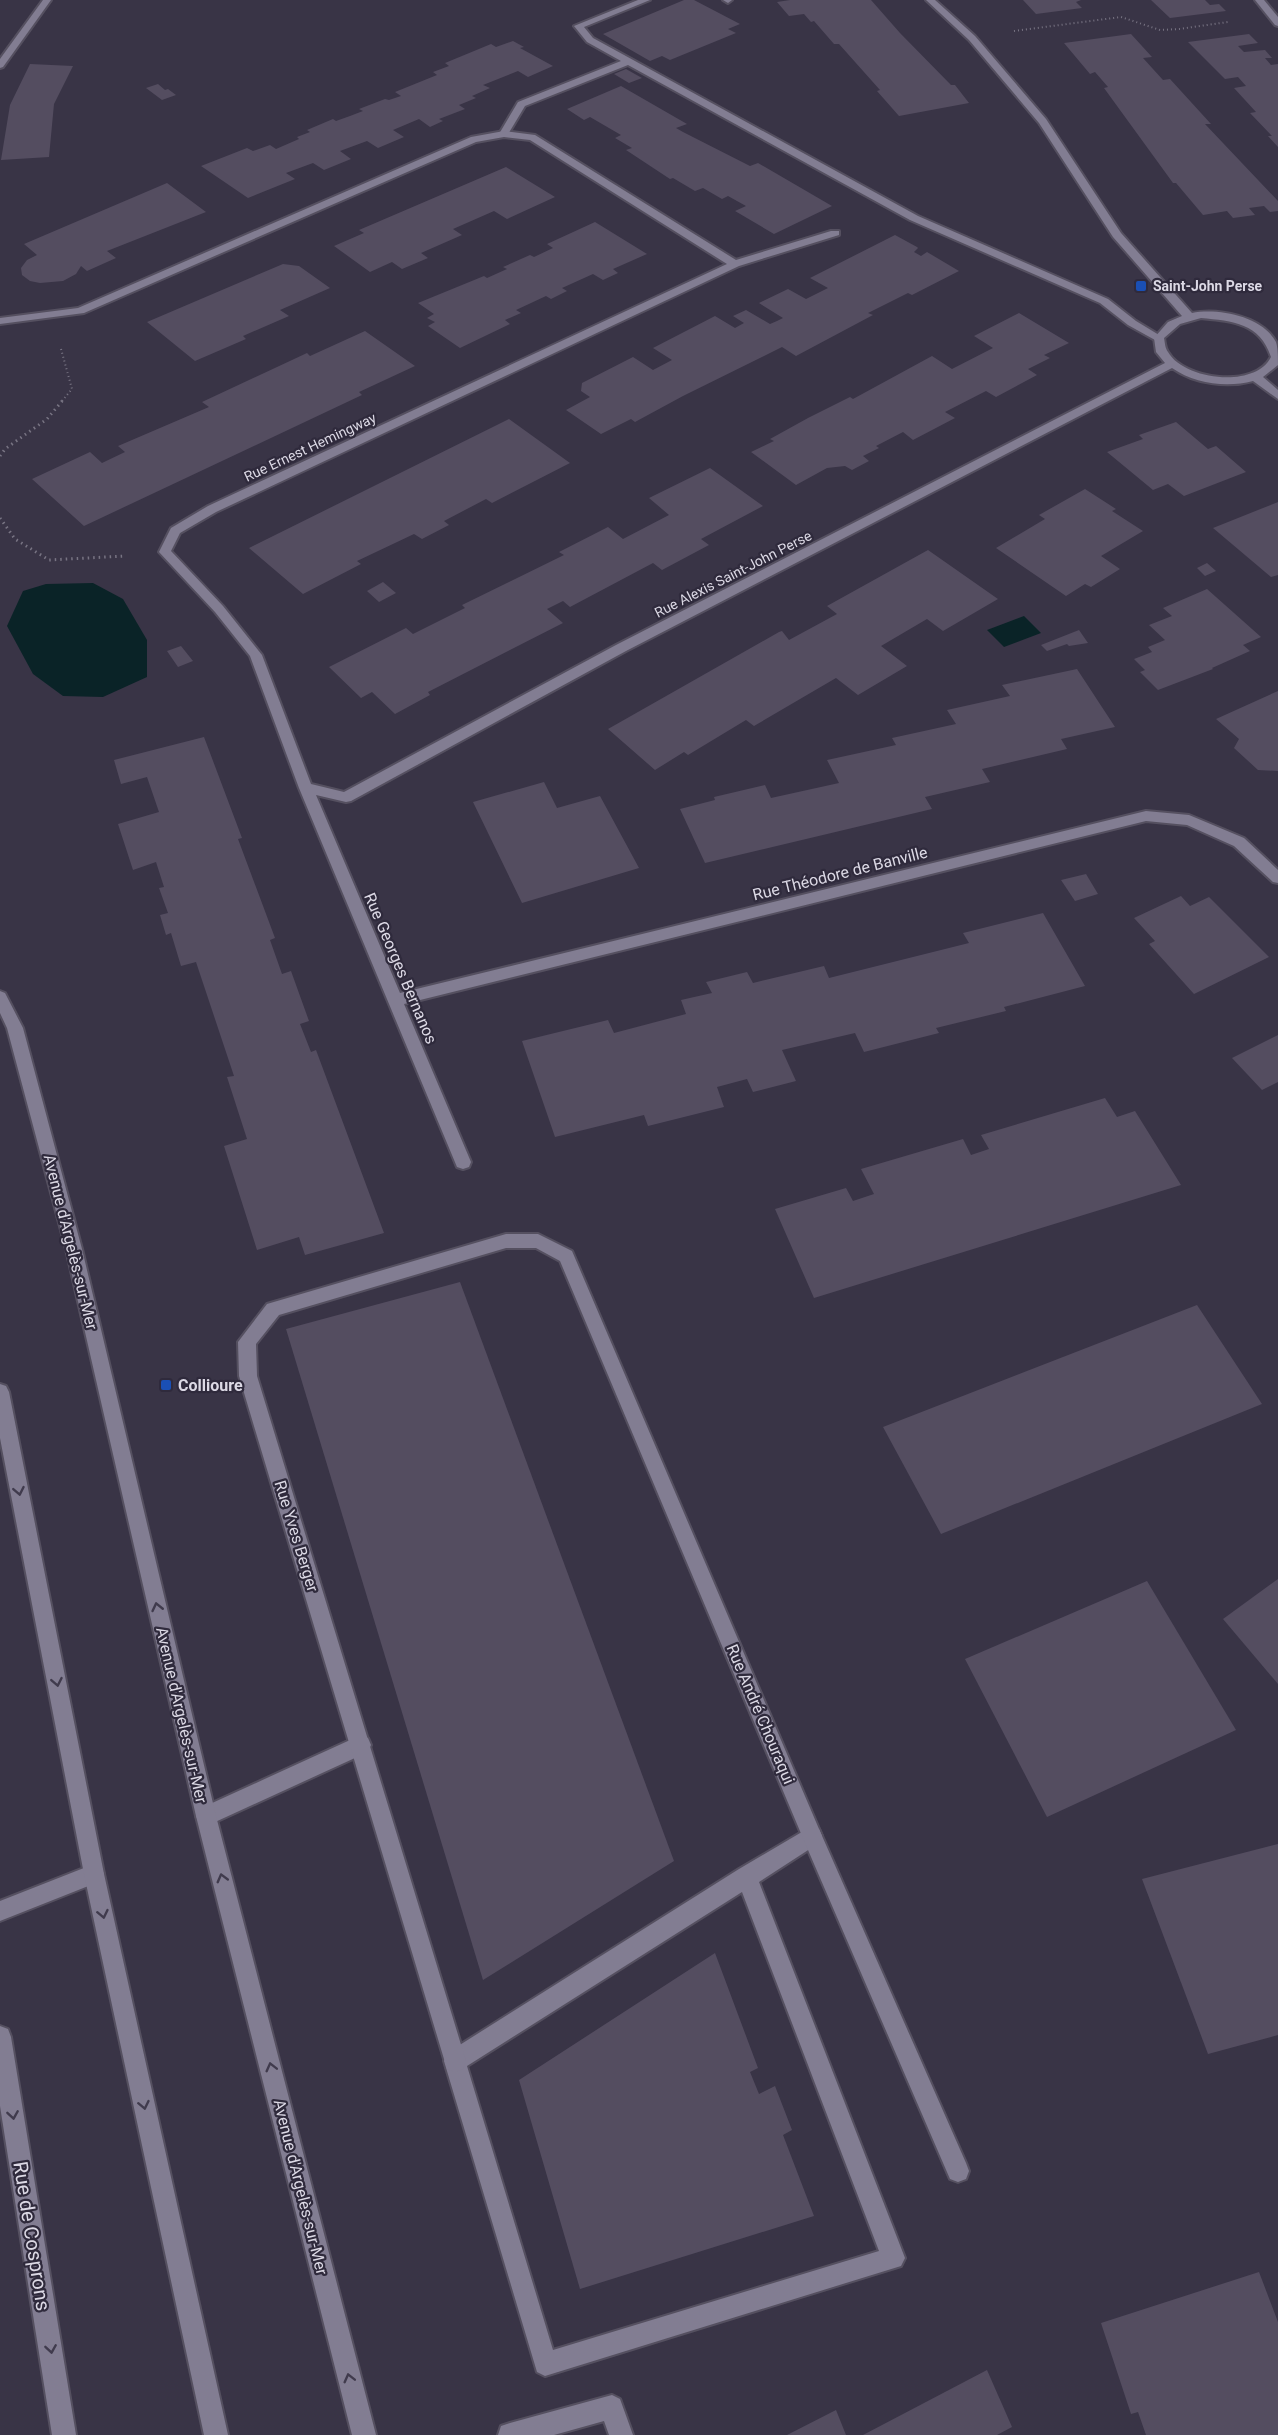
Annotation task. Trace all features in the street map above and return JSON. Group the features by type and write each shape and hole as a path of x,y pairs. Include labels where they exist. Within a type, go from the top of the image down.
{"street":[{"path":"31,21 32,0"},
{"path":"0,65 47,0"},
{"path":"646,0 578,26 590,40 914,218 1104,301 1132,323 1159,338"},
{"path":"930,0 972,38 1043,121 1117,235 1189,317"},
{"path":"1259,0 1274,20"},
{"path":"504,134 521,104 629,62"},
{"path":"0,321 81,311 474,139 504,134 531,137 735,264"},
{"name":"Rue Ernest Hemingway","path":"165,552 175,531 212,509 735,264 835,233"},
{"path":"1223,316 1245,322 1263,332 1274,344 1277,357 1270,369 1256,377 1235,381 1212,380 1189,374 1172,364 1161,351 1159,338 1166,327 1189,317 1223,316"},
{"path":"1263,332 1278,327"},
{"name":"Rue Alexis Saint-John Perse","path":"306,788 346,797 621,648 1172,364"},
{"path":"1256,377 1278,396"},
{"path":"165,552 219,609 256,656 306,788"},
{"name":"Rue Georges Bernanos","path":"306,788 463,1162"},
{"name":"Rue Théodore de Banville","path":"395,1000 1146,816 1189,820 1239,842 1278,878"},
{"name":"Avenue d'Argelès-sur-Mer","path":"0,997 15,1028 74,1249 206,1816 364,2435"},
{"name":"Rue Yves Berger","path":"566,1256 538,1241 506,1241 273,1309 247,1342 248,1376 361,1745 545,2364 893,2258 746,1876"},
{"name":"Rue André Chouraqui","path":"566,1256 812,1836 958,2171"},
{"path":"0,1392 6,1452 94,1874 216,2435"},
{"path":"206,1816 361,1745"},
{"path":"455,2061 812,1836"},
{"path":"0,1911 94,1874"},
{"name":"Rue de Cosprons","path":"0,2037 64,2435"},
{"path":"510,2435 612,2407 621,2435"}],"path":[{"path":"972,38 1120,17 1135,20 1151,28 1167,29 1274,20"},
{"path":"0,456 5,449 47,419 72,389 65,357 55,335 81,311"},
{"path":"0,518 15,540 49,560 100,559 165,552"}],"shaded area":[{"path":"93,583 123,599 147,640 147,677 103,697 63,696 33,674 7,626 23,591 46,584"},
{"path":"1024,616 1041,633 1004,647 987,630"}],"building":[{"path":"684,0 694,0 740,24 728,29 736,33 670,60 662,56 650,61 603,34"},
{"path":"871,0 951,85 955,85 969,103 899,116 877,91 880,90 839,44 834,44 814,21 811,22 804,14 789,16 777,2"},
{"path":"1023,0 1081,0 1076,2 1082,8 1036,14"},
{"path":"1151,0 1205,0 1210,5 1219,4 1226,11 1170,18"},
{"path":"1131,34 1152,57 1143,58 1163,80 1170,79 1211,124 1205,124 1278,201 1278,211 1270,212 1264,206 1249,208 1255,215 1233,218 1227,211 1203,215 1176,183 1173,183 1104,88 1108,87 1095,72 1090,74 1064,43"},
{"path":"1249,34 1258,43 1238,46 1244,52 1265,50 1272,58 1265,58 1271,65 1278,64 1278,147 1268,136 1272,136 1250,113 1256,112 1234,88 1246,86 1238,77 1225,79 1188,42"},
{"path":"513,41 524,47 520,48 553,66 528,77 518,71 483,85 490,88 472,96 476,98 459,105 465,109 439,119 443,121 430,127 419,119 393,130 404,137 378,148 367,141 340,151 351,159 324,170 313,163 286,173 295,179 248,198 201,166 247,148 253,151 270,145 276,149 310,132 307,130 333,119 336,121 363,111 359,109 385,99 401,96 395,92 437,75 433,72 449,66 445,63 491,44 496,47"},
{"path":"30,64 73,66 54,104 49,157 1,160 10,105"},
{"path":"626,69 642,78 629,83 614,74"},
{"path":"158,84 176,95 162,100 146,88"},
{"path":"621,86 687,124 676,128 683,132 750,166 758,163 832,206 774,234 735,211 746,206 728,196 722,199 703,188 695,191 673,178 670,179 626,150 632,148 615,138 621,135 590,117 584,120 567,109"},
{"path":"506,167 555,197 507,219 494,211 453,229 462,235 421,253 428,258 402,269 392,262 370,272 334,246 364,233 359,230"},
{"path":"167,183 206,212 107,251 116,258 87,271 81,266 76,274 63,281 40,283 30,281 22,275 21,268 27,260 37,255 24,244"},
{"path":"595,222 647,254 613,269 618,273 603,280 593,274 562,288 567,291 551,299 546,296 516,310 521,313 505,320 510,324 460,348 428,326 435,322 427,318 434,314 418,303 484,276 487,278 507,269 503,267 530,255 534,257 553,248 547,244"},
{"path":"895,235 917,247 914,252 921,256 927,252 959,271 912,295 908,293 868,313 873,315 796,356 782,347 635,422 631,419 601,434 566,410 590,397 581,391 582,383 633,357 653,370 672,360 653,348 715,316 735,328 744,323 733,316 746,310 770,324 783,318 759,303 788,289 806,299 828,288 810,278"},
{"path":"283,264 299,266 330,288 280,310 289,316 243,336 246,339 195,361 147,322"},
{"path":"1019,313 1069,343 1044,355 1050,358 1028,369 1037,375 996,397 986,391 945,412 955,418 913,440 903,432 876,446 879,448 863,456 869,461 852,470 845,466 827,468 796,485 751,452 774,441 770,439 808,418 850,397 853,399 932,356 952,369 993,348 974,336"},
{"path":"365,331 415,366 359,392 362,395 84,526 32,479 90,452 102,463 125,452 118,446 209,407 202,402 307,353 310,356"},
{"path":"509,419 570,463 492,503 486,499 444,521 449,525 422,539 414,534 357,561 361,564 303,594 249,548"},
{"path":"1176,422 1208,449 1216,446 1246,472 1184,496 1168,484 1153,490 1107,452 1143,439 1139,435"},
{"path":"710,468 763,506 701,539 709,545 662,570 653,563 570,607 563,601 547,609 563,623 428,692 430,695 395,714 372,692 361,698 329,667 406,628 413,634 465,608 462,605 564,555 559,552 608,527 623,539 669,515 649,498"},
{"path":"1085,489 1116,509 1112,511 1143,531 1101,556 1120,569 1091,587 1085,584 1066,596 996,548 1045,519 1039,515"},
{"path":"1278,502 1278,575 1271,577 1213,528"},
{"path":"928,550 998,599 943,631 927,619 881,646 907,666 858,695 836,678 754,726 746,720 688,755 684,752 655,770 608,729 779,632 782,631 789,640 837,614 827,606"},
{"path":"1207,563 1216,571 1205,576 1197,568"},
{"path":"383,582 396,593 379,602 367,591"},
{"path":"1207,589 1261,637 1243,645 1250,651 1213,669 1158,690 1140,672 1145,670 1134,659 1152,652 1148,647 1165,640 1149,625 1172,616 1163,608"},
{"path":"1079,630 1088,643 1069,646 1067,644 1047,651 1041,645"},
{"path":"181,646 193,661 178,667 167,651"},
{"path":"1077,669 1115,727 1061,739 1067,749 982,769 990,782 925,797 932,809 705,863 680,809 715,800 714,797 765,785 771,798 839,783 827,760 896,745 892,738 956,724 947,710 1010,696 1002,685"},
{"path":"1278,691 1278,771 1258,770 1234,748 1239,739 1216,719"},
{"path":"204,737 242,838 238,839 275,938 270,940 282,974 291,971 309,1021 300,1024 311,1052 316,1050 384,1233 305,1255 299,1237 257,1250 224,1146 247,1139 227,1077 234,1076 196,962 181,966 171,933 166,935 160,915 168,913 159,888 164,887 156,862 133,870 118,824 159,812 147,777 121,784 114,760"},
{"path":"544,782 557,808 600,796 639,868 522,903 473,802"},
{"path":"1086,874 1098,894 1075,901 1061,880"},
{"path":"1181,896 1190,906 1209,897 1269,957 1194,994 1149,944 1155,941 1134,918"},
{"path":"1043,913 1085,986 1004,1007 1006,1011 936,1028 939,1033 864,1052 855,1033 782,1050 796,1081 753,1092 747,1079 717,1087 724,1107 648,1126 644,1115 555,1137 522,1041 608,1020 614,1033 686,1014 681,1000 712,993 706,982 747,972 753,983 824,966 829,978 969,943 963,933"},
{"path":"1278,1035 1278,1082 1262,1090 1232,1058"},
{"path":"1105,1098 1117,1117 1135,1111 1181,1185 814,1298 775,1209 846,1188 853,1201 874,1194 861,1169 963,1139 971,1155 989,1149 981,1135"},
{"path":"460,1282 674,1861 483,1980 286,1329"},
{"path":"1197,1305 1262,1404 941,1534 883,1427"},
{"path":"1278,1579 1278,1684 1223,1619"},
{"path":"1147,1581 1236,1730 1047,1817 965,1659"},
{"path":"1278,1844 1278,2035 1208,2054 1142,1879"},
{"path":"715,1953 758,2068 750,2072 759,2094 775,2086 792,2130 783,2135 814,2216 580,2289 519,2080"},
{"path":"1259,2272 1278,2322 1278,2435 1146,2435 1138,2412 1131,2414 1101,2323"},
{"path":"987,2370 1012,2427 997,2435 863,2435"},
{"path":"836,2410 846,2435 787,2435"}],"place":[{"name":"Saint-John Perse","path":"1141,286"},
{"name":"Collioure","path":"166,1385"}]}
